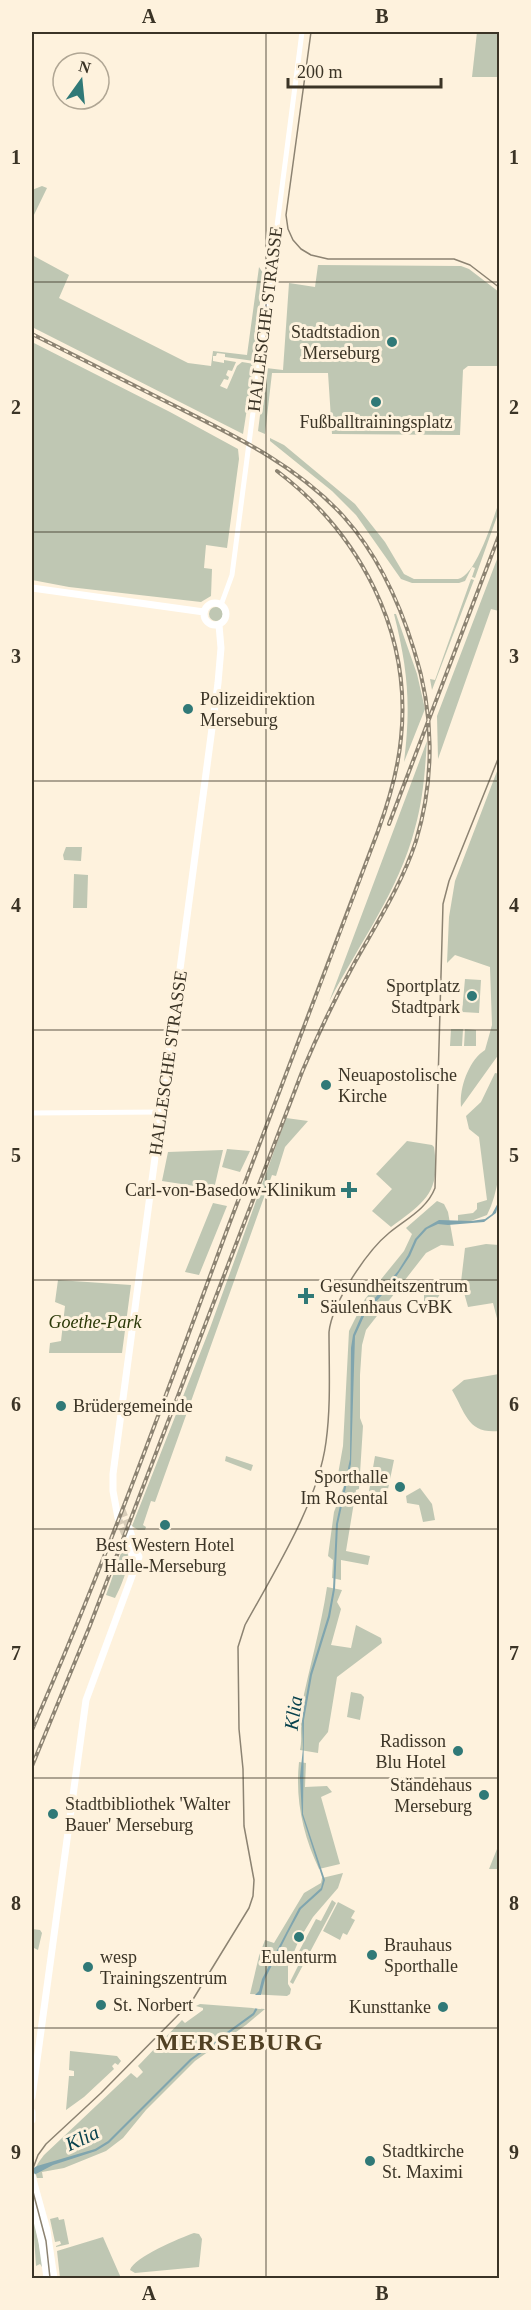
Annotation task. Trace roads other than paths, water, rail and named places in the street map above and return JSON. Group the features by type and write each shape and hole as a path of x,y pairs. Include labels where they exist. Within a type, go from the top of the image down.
{"main road":[{"path":"32,588 204,612"},
{"path":"210,604 221,605 225,609 226,616 219,625 209,623 204,612 210,604"},
{"name":"HALLESCHE STRASSE","path":"118,1518 112,1485 114,1466 219,672 221,648 219,625"},
{"path":"115,1501 122,1510"},
{"path":"32,2097 86,1701 139,1557 129,1533"},
{"path":"32,2112 32,2120"},
{"path":"32,2175 47,2230 54,2278"},
{"path":"32,2200 42,2242 47,2278"}],"street":[{"name":"HALLESCHE STRASSE","path":"221,605 232,575 302,32"},
{"path":"32,1113 161,1112"}],"water":[{"path":"499,1201 496,1213 484,1222 438,1224 427,1229 417,1240 410,1256 390,1286 365,1314 355,1336 351,1464 338,1524 335,1589 330,1617 312,1675 304,1720 303,1814 325,1880 322,1890 301,1909 265,1979 254,2015 192,2060 109,2143 96,2151 53,2165 32,2176 32,2169 37,2166 95,2149 108,2141 190,2059 253,2013 255,1995 259,1991 262,1979 299,1908 321,1888 323,1880 302,1815 300,1777 303,1748 302,1720 310,1674 328,1616 333,1589 336,1524 350,1459 353,1335 363,1312 398,1271 415,1239 425,1228 439,1220 485,1219 492,1214"}],"tunnel":[{"path":"122,1510 129,1528"},
{"path":"118,1518 126,1537"}],"tram line":[{"path":"311,32 286,215 288,229 293,240 311,255 328,259 454,259 470,265 500,288"},
{"path":"32,2171 38,2155 46,2144 101,2093 192,2001 249,1908 253,1896 254,1880 244,1826 238,1647 245,1625 305,1513 321,1465 329,1415 329,1332 337,1307 352,1278 380,1241 421,1208 435,1188 443,904 449,881 500,754"},
{"path":"32,2188 46,2241 50,2278"}],"railway":[{"path":"32,334 265,454 307,482 344,517 377,563 402,614 421,673 430,745 427,793 416,841 404,873 355,962 302,1072 89,1628 32,1766"},
{"path":"32,1730 109,1544 157,1419 378,831 398,762 402,699 398,660 388,624 374,588 356,555 333,524 307,496 277,471"},
{"path":"389,824 500,533"}],"place":[{"name":"Stadtstadion Merseburg","path":"392,342"},
{"name":"Fußballtrainingsplatz","path":"376,402"},
{"name":"Polizeidirektion Merseburg","path":"188,709"},
{"name":"Sportplatz Stadtpark","path":"472,996"},
{"name":"Neuapostolische Kirche","path":"326,1085"},
{"name":"Carl-von-Basedow-Klinikum","path":"349,1190"},
{"name":"Gesundheitszentrum Säulenhaus CvBK","path":"306,1296"},
{"name":"Brüdergemeinde","path":"61,1406"},
{"name":"Sporthalle Im Rosental","path":"400,1487"},
{"name":"Best Western Hotel Halle-Merseburg","path":"165,1525"},
{"name":"Radisson Blu Hotel","path":"458,1751"},
{"name":"Ständehaus Merseburg","path":"484,1795"},
{"name":"Stadtbibliothek 'Walter Bauer' Merseburg","path":"53,1814"},
{"name":"Eulenturm","path":"299,1937"},
{"name":"Brauhaus Sporthalle","path":"372,1955"},
{"name":"wesp Trainingszentrum","path":"88,1967"},
{"name":"St. Norbert","path":"101,2005"},
{"name":"Kunsttanke","path":"443,2007"},
{"name":"Stadtkirche St. Maximi","path":"370,2161"}],"district":[{"name":"MERSEBURG","path":"240,2042"}],"park label":[{"name":"Goethe-Park","path":"95,1322"}],"water label":[{"name":"Klia","path":"293,1713"},
{"name":"Klia","path":"82,2138"}]}
